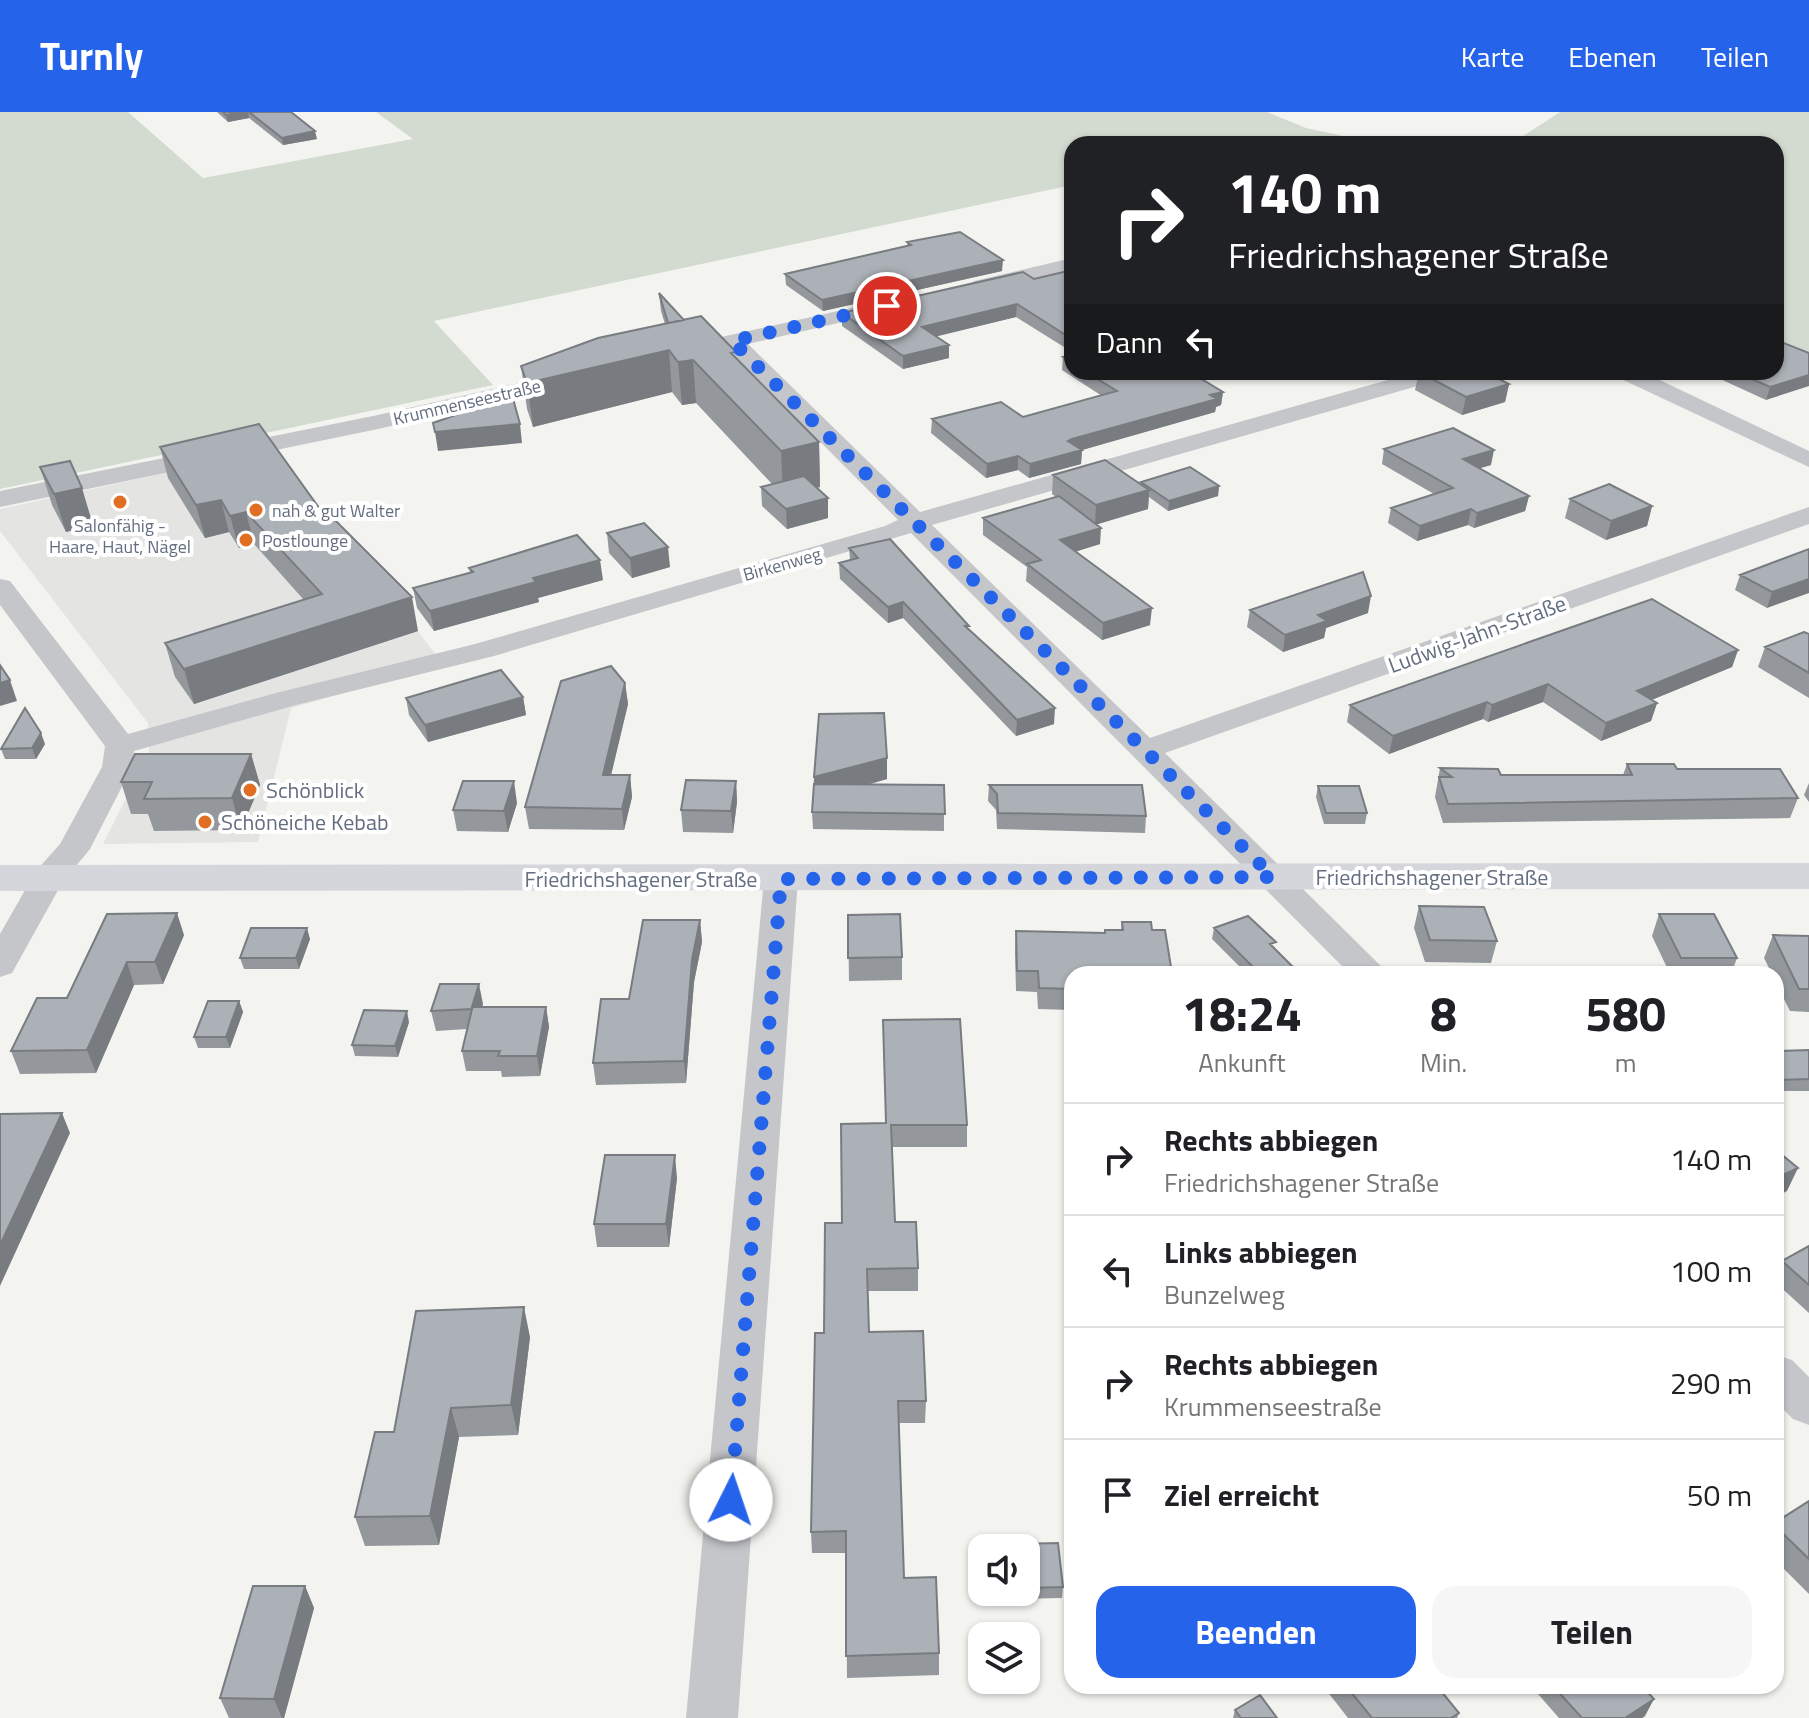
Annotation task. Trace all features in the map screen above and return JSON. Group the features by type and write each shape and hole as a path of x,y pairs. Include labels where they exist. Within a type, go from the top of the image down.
{"main road":[{"name":"Friedrichshagener Straße","path":"0,878 1809,876"}],"street":[{"path":"964,289 1064,266"},
{"path":"656,359 902,303"},
{"path":"732,341 1363,966"},
{"name":"Krummenseestraße","path":"0,499 378,422 594,373"},
{"name":"Birkenweg","path":"120,746 286,699 484,650 894,531 913,522 1413,380"},
{"path":"1642,380 1809,460"},
{"name":"Ludwig-Jahn-Straße","path":"1144,750 1809,515"},
{"path":"0,587 111,730 120,746 117,767 74,849 48,878 0,965"},
{"path":"712,1718 781,879"},
{"path":"1784,1381 1809,1406"}],"shaded area":[{"path":"0,112 128,112 203,178 413,139 376,112 1267,112 1306,128 1343,136 1064,136 1064,187 434,321 493,385 0,489"},
{"path":"1560,112 1809,112 1809,361 1784,350 1784,136 1523,136"},
{"path":"275,449 444,665 291,708 258,842 103,844 149,753 148,723 0,531 0,509"}],"building":[{"path":"249,112 291,112 315,131 282,138"},
{"path":"960,232 1003,260 822,300 785,274 911,245 907,242"},
{"path":"1023,272 1034,279 1064,272 1064,334 1017,304 922,327 949,345 903,356 842,313"},
{"path":"659,293 684,320 668,323"},
{"path":"701,316 736,352 731,353 819,442 781,451 693,360 678,362 669,350 527,383 521,366 598,338"},
{"path":"1784,343 1809,353 1809,375 1770,387 1754,380 1784,380"},
{"path":"1099,380 1203,380 1223,392 1210,395 1217,399 1072,439 1068,441 1082,450 1030,464 1018,456 987,464 932,419 1001,402 1023,417 1117,391"},
{"path":"1434,380 1501,380 1509,384 1466,397"},
{"path":"512,395 520,424 435,432 433,423"},
{"path":"259,424 322,512 326,511 412,597 184,669 165,643 322,594 246,512 230,516 221,500 196,505 160,447"},
{"path":"1453,428 1494,450 1463,459 1529,496 1477,513 1471,509 1420,526 1391,508 1453,488 1384,449"},
{"path":"1105,460 1149,490 1096,505 1053,475"},
{"path":"70,461 82,488 54,494 40,467"},
{"path":"1190,467 1219,486 1169,501 1141,482"},
{"path":"804,476 828,498 786,509 761,487"},
{"path":"1609,484 1652,506 1611,521 1570,499"},
{"path":"1059,496 1101,528 1060,540 1152,608 1103,623 1027,564 1041,560 983,518"},
{"path":"644,523 668,547 630,558 607,533"},
{"path":"577,535 600,560 533,578 536,582 430,611 413,588 473,572 469,568"},
{"path":"890,539 969,626 965,626 1055,708 1017,720 903,602 888,607 839,563 858,558 849,548"},
{"path":"1809,549 1809,579 1772,592 1740,575"},
{"path":"1363,572 1371,596 1318,615 1327,621 1285,635 1250,610"},
{"path":"1652,599 1738,650 1637,691 1657,703 1606,723 1548,684 1393,736 1350,705"},
{"path":"1804,632 1809,634 1809,673 1765,647"},
{"path":"0,665 10,680 0,683"},
{"path":"611,666 625,683 603,775 630,775 622,809 525,807 561,681"},
{"path":"501,670 523,697 425,725 406,698"},
{"path":"25,708 41,733 32,748 1,749"},
{"path":"884,713 887,758 814,777 819,714"},
{"path":"135,754 251,754 232,798 144,799 152,782 121,782"},
{"path":"1627,764 1674,764 1677,769 1780,769 1798,798 1448,804 1439,777 1452,777 1440,768 1498,769 1501,775 1632,775"},
{"path":"686,780 736,781 731,811 681,810"},
{"path":"463,781 514,781 504,811 453,810"},
{"path":"814,784 944,785 945,814 812,812"},
{"path":"989,785 1142,785 1146,816 998,813 997,794"},
{"path":"1318,786 1359,786 1367,813 1326,813"},
{"path":"1419,906 1484,907 1497,941 1430,940"},
{"path":"177,913 155,962 127,962 87,1050 11,1051 37,998 67,998 107,914"},
{"path":"900,914 902,957 848,958 848,915"},
{"path":"1659,914 1714,914 1737,958 1681,958"},
{"path":"1248,916 1276,942 1270,944 1292,966 1252,966 1214,928"},
{"path":"643,920 700,920 692,960 684,1061 593,1063 601,999 629,999"},
{"path":"1122,922 1151,922 1152,930 1165,930 1171,966 1064,966 1064,989 1039,988 1038,971 1017,971 1016,931 1105,933 1105,930 1123,930"},
{"path":"251,928 307,928 296,958 240,958"},
{"path":"1773,935 1809,936 1809,989 1799,989"},
{"path":"440,984 479,984 472,1007 546,1007 537,1056 498,1056 500,1051 462,1051 472,1009 431,1011"},
{"path":"208,1001 239,1001 226,1037 194,1037"},
{"path":"364,1010 407,1011 395,1046 352,1045"},
{"path":"960,1019 967,1125 891,1125 895,1222 916,1222 918,1268 867,1269 869,1332 923,1331 926,1401 898,1401 904,1578 936,1577 939,1653 846,1656 846,1531 811,1532 815,1333 824,1333 825,1223 842,1223 841,1124 886,1123 883,1020"},
{"path":"1809,1050 1809,1079 1784,1080 1784,1051"},
{"path":"62,1113 0,1245 0,1114"},
{"path":"605,1155 675,1155 666,1224 594,1224"},
{"path":"1784,1157 1798,1168 1784,1174"},
{"path":"1809,1246 1809,1285 1784,1263"},
{"path":"524,1307 511,1405 451,1408 430,1516 355,1517 375,1432 394,1432 416,1311"},
{"path":"1809,1501 1809,1559 1784,1535 1784,1517"},
{"path":"1040,1543 1058,1543 1063,1587 1040,1588"},
{"path":"253,1586 305,1586 274,1699 220,1698"},
{"path":"1352,1694 1444,1694 1459,1713 1451,1718 1372,1718"},
{"path":"1560,1694 1649,1694 1654,1699 1625,1718 1582,1718"},
{"path":"1260,1695 1277,1718 1241,1718 1235,1710"}],"place":[{"name":"Salonfähig - Haare, Haut, Nägel","path":"120,502"},
{"name":"nah & gut Walter","path":"256,510"},
{"name":"Postlounge","path":"246,540"},
{"name":"Schönblick","path":"250,790"},
{"name":"Schöneiche Kebab","path":"205,822"}],"route":[{"path":"731,1500 781,879 1273,877 732,341 887,306"}]}
